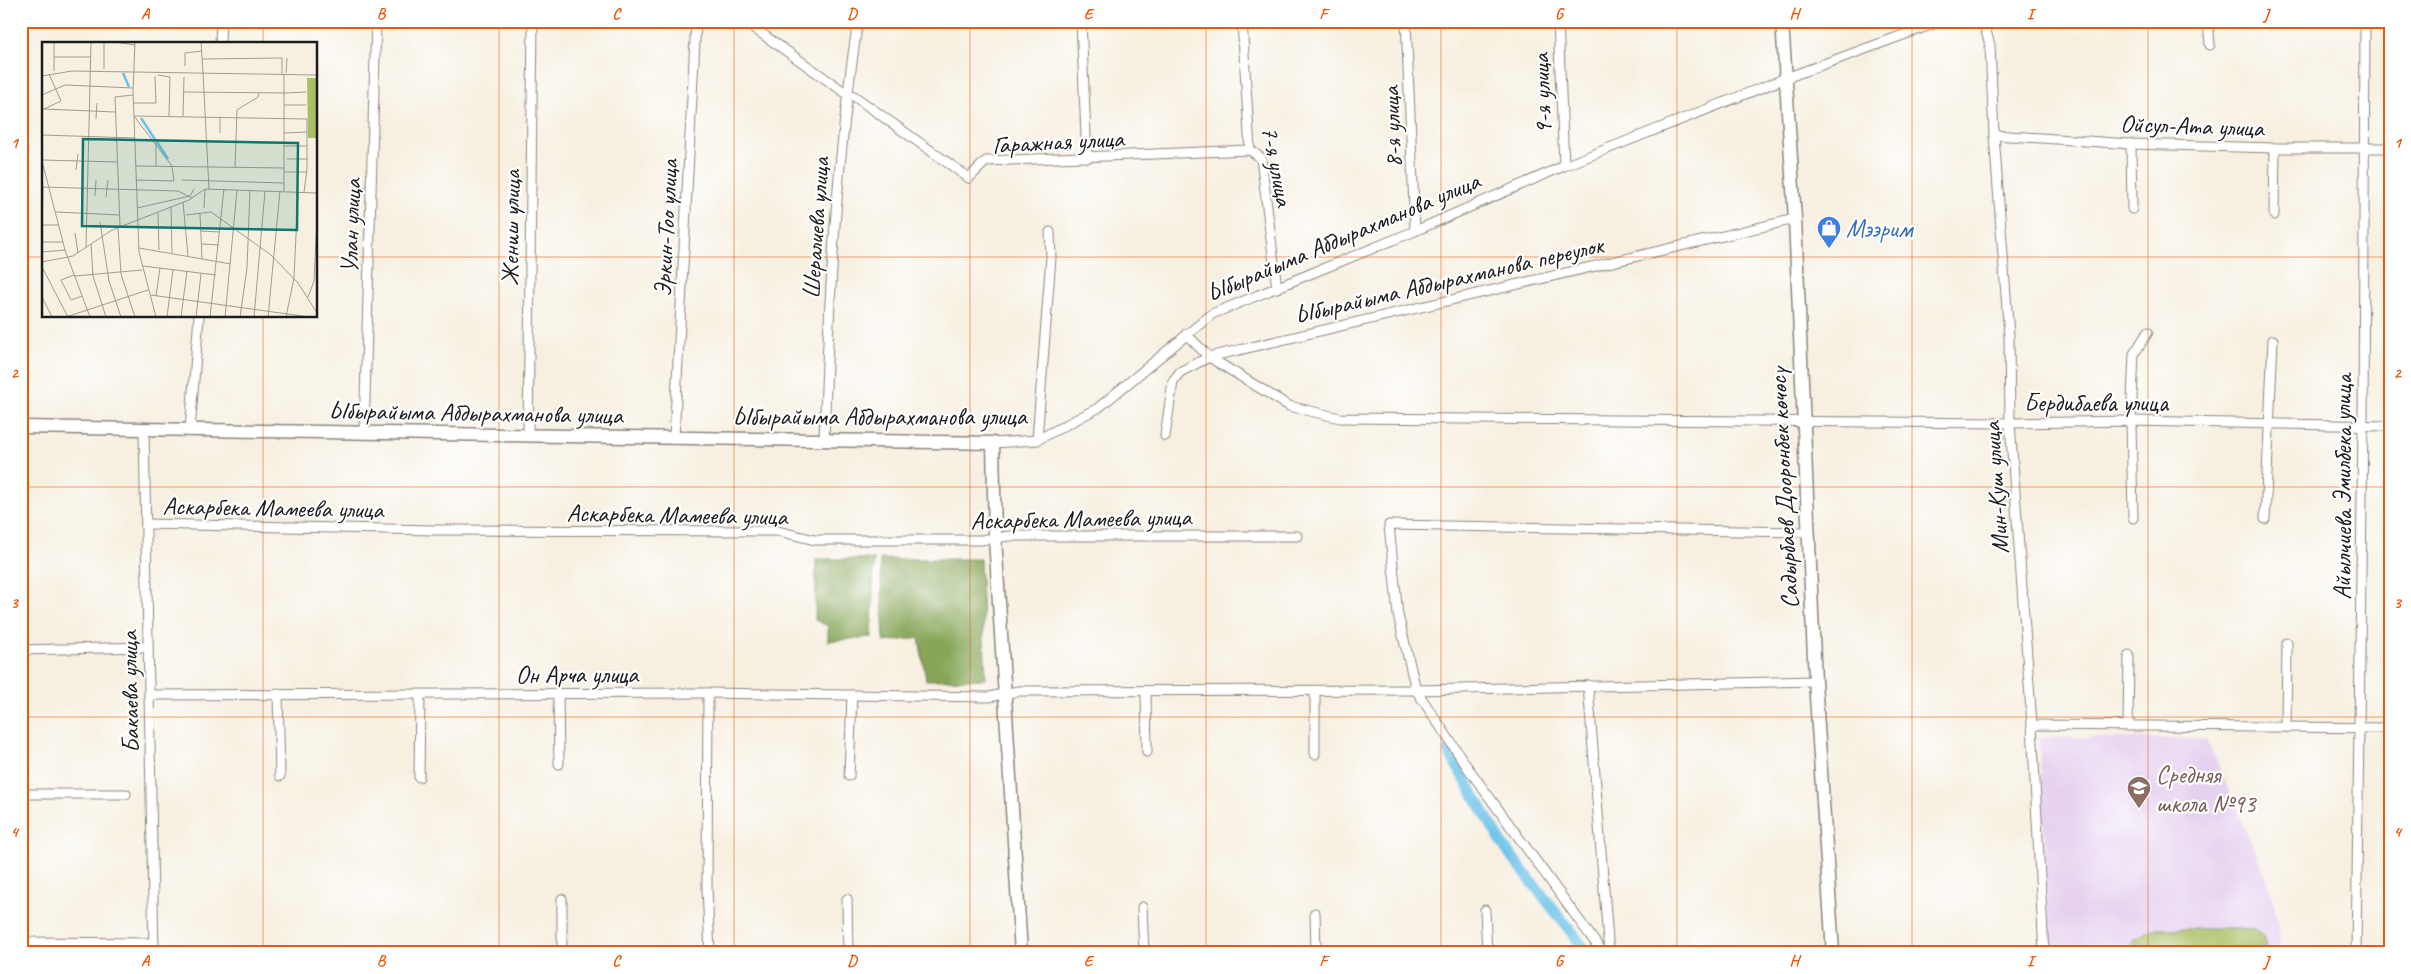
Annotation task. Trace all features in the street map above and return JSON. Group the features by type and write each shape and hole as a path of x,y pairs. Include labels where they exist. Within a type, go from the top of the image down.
{"street":[{"path":"220,42 221,21"},
{"name":"Улан улица","path":"364,432 376,21"},
{"name":"Жениш улица","path":"528,435 533,21"},
{"name":"Эркин-Тоо улица","path":"674,437 696,21"},
{"name":"Гаражная улица","path":"744,21 969,178 986,161 1250,150"},
{"name":"Шералиева улица","path":"824,440 831,266 847,94 858,21"},
{"path":"1080,21 1087,158"},
{"name":"7-я улица","path":"1242,21 1250,150 1261,158 1277,288"},
{"name":"8-я улица","path":"1406,21 1415,231"},
{"name":"9-я улица","path":"1558,21 1564,166"},
{"name":"Садырбаев Дооронбек көчөсү","path":"1782,21 1795,219 1802,421 1815,681 1833,953"},
{"name":"Ыбырайыма Абдырахманова улица","path":"21,427 993,443 1037,440 1098,408 1212,314 1415,231 1564,166 1786,78 1941,21"},
{"name":"Мин-Куш улица","path":"1983,21 1990,45 1994,135 2009,336 2010,422 2032,725 2044,953"},
{"path":"2208,21 2210,45"},
{"name":"Айылчиева Эмилбека улица","path":"2356,953 2363,425 2365,21"},
{"name":"Ойсул-Ата улица","path":"1994,135 2131,144 2275,148 2390,148"},
{"path":"2131,144 2132,209"},
{"path":"2274,215 2275,148"},
{"name":"Ыбырайыма Абдырахманова переулок","path":"1165,436 1173,381 1180,372 1209,356 1795,219"},
{"path":"1037,440 1051,257 1050,232"},
{"path":"190,431 199,318"},
{"path":"2133,518 2131,421 2134,354 2148,332"},
{"name":"Бердибаева улица","path":"1186,334 1209,356 1289,406 1340,418 2131,421 2390,426"},
{"path":"2265,519 2273,340"},
{"name":"Бакаева улица","path":"144,430 154,953"},
{"path":"993,443 996,538 1021,953"},
{"name":"Аскарбека Мамеева улица","path":"146,524 444,530 778,531 824,540 981,540 1009,536 1297,536"},
{"path":"1603,953 1468,768 1416,690 1398,615 1389,525 1808,532"},
{"path":"2286,727 2288,642"},
{"path":"21,650 148,647"},
{"path":"2128,726 2130,655"},
{"name":"Он Арча улица","path":"149,695 420,696 708,693 989,696 1018,691 1314,692 1815,681"},
{"path":"1588,685 1609,953"},
{"path":"1146,691 1147,752"},
{"path":"1314,692 1315,754"},
{"path":"708,693 707,888 710,953"},
{"path":"278,694 280,776"},
{"path":"558,694 559,764"},
{"path":"849,776 852,695"},
{"path":"419,777 420,696"},
{"path":"2032,725 2390,728"},
{"path":"21,794 126,794"},
{"path":"562,899 562,953"},
{"path":"848,899 848,953"},
{"path":"1142,907 1144,953"},
{"path":"1485,910 1487,953"},
{"path":"1315,913 1316,953"},
{"path":"21,942 154,942"}],"shaded area":[{"name":"Средняя школа №93","path":"2039,737 2207,739 2267,879 2279,924 2279,953 2050,953"}],"green space":[{"path":"816,559 874,559 872,637 828,641 828,626 815,620"},
{"path":"880,559 980,559 986,679 926,680 919,638 884,642"},
{"path":"2152,929 2254,929 2263,937 2268,953 2130,953 2133,940"}],"waterway":[{"path":"1448,751 1505,848 1588,953"}],"place":[{"name":"Мээрим","path":"1829,249"},
{"name":"Средняя школа №93","path":"2139,809"}]}
